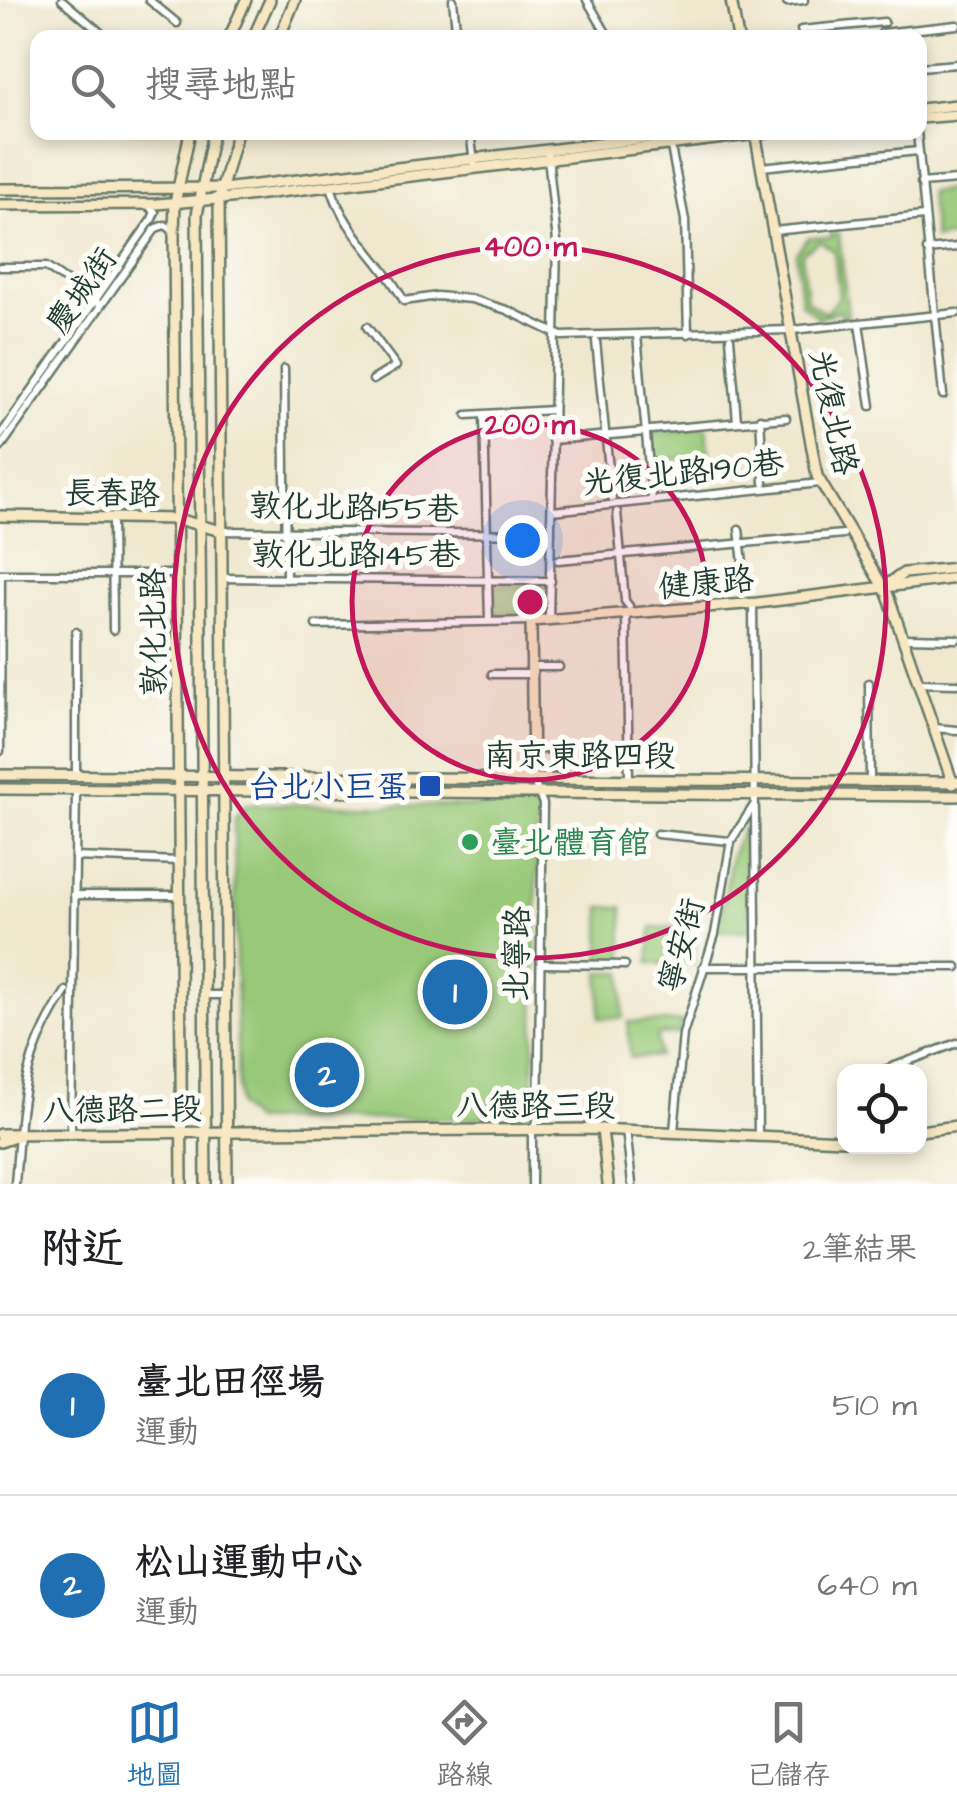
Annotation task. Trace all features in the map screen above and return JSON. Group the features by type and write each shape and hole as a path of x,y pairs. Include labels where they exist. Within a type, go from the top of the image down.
{"main road":[{"path":"233,30 246,0"},
{"path":"257,30 270,0"},
{"path":"282,30 295,0"},
{"path":"731,0 737,30"},
{"path":"927,108 957,106"},
{"path":"927,117 957,114"},
{"name":"敦化北路","path":"182,1184 174,233 169,203 177,188 188,140"},
{"name":"敦化北路","path":"206,1184 198,201 211,140"},
{"path":"227,1184 220,194 235,140"},
{"path":"0,204 198,201 220,194 654,140"},
{"name":"光復北路","path":"756,140 820,483 884,587 957,796"},
{"path":"0,189 200,188 220,194 332,186 474,163"},
{"path":"175,328 198,328"},
{"path":"198,391 220,388"},
{"name":"長春路","path":"0,516 177,518 221,531"},
{"name":"健康路","path":"884,587 904,574 957,568"},
{"name":"健康路","path":"531,621 628,610 753,603 957,578"},
{"path":"531,621 532,780"},
{"name":"南京東路四段","path":"0,776 954,782"},
{"name":"南京東路四段","path":"0,790 540,792 755,799 957,796"},
{"path":"927,1130 957,1126"},
{"path":"602,1129 608,1184"},
{"name":"八德路三段","path":"227,1132 626,1129 837,1140"},
{"name":"八德路二段","path":"0,1134 227,1132"},
{"name":"八德路二段","path":"0,1142 18,1136"}],"street":[{"path":"62,0 98,30"},
{"path":"150,0 177,23"},
{"path":"452,0 457,30"},
{"path":"588,0 605,30"},
{"path":"787,2 804,0"},
{"path":"801,30 884,22"},
{"path":"914,30 957,26"},
{"path":"927,66 957,64"},
{"path":"471,140 474,163"},
{"path":"668,140 685,220 688,334"},
{"path":"917,140 943,396"},
{"path":"761,167 918,151"},
{"path":"548,155 557,242 549,620"},
{"path":"921,184 957,180"},
{"path":"332,186 346,226 382,262 404,301 438,296 471,299 522,316 554,335 792,330 957,313"},
{"name":"慶城街","path":"0,448 155,215 169,203"},
{"path":"144,204 152,207 155,215"},
{"path":"773,231 924,216"},
{"name":"慶城街","path":"0,436 156,228 166,225 174,233"},
{"path":"927,250 957,246"},
{"path":"0,267 46,268 98,304"},
{"path":"858,323 871,406"},
{"path":"367,328 396,366 373,380"},
{"path":"637,335 652,500"},
{"path":"730,338 737,421"},
{"path":"596,341 612,498"},
{"path":"284,368 286,579"},
{"path":"467,415 553,410"},
{"path":"484,415 488,534"},
{"path":"552,440 786,418"},
{"path":"760,419 764,483"},
{"name":"光復北路190巷","path":"552,511 820,483"},
{"path":"616,512 628,610 629,779"},
{"path":"112,518 114,630"},
{"path":"739,530 743,563"},
{"name":"敦化北路155巷","path":"221,531 551,534"},
{"name":"敦化北路155巷","path":"488,534 489,621"},
{"path":"558,560 843,534"},
{"path":"0,751 1,574 177,574"},
{"name":"敦化北路145巷","path":"221,578 551,581"},
{"path":"753,603 758,1137"},
{"name":"健康路","path":"316,625 531,621"},
{"path":"76,632 76,776"},
{"path":"903,638 957,639"},
{"path":"492,674 559,667"},
{"path":"870,683 870,779"},
{"path":"918,684 957,684"},
{"path":"934,728 957,730"},
{"path":"534,749 560,749"},
{"path":"532,780 540,792"},
{"path":"71,1135 76,792"},
{"name":"北寧路","path":"532,1184 532,1129 538,1118 543,804 540,792"},
{"name":"寧安街","path":"674,1131 683,1034 715,934 731,841 755,799"},
{"path":"657,834 731,841"},
{"path":"75,857 180,862"},
{"path":"74,895 180,895"},
{"path":"540,964 625,965"},
{"path":"702,967 957,967"},
{"path":"15,1184 18,1110 31,1056 66,991"},
{"path":"204,996 225,995"},
{"path":"901,1064 957,1043"},
{"path":"626,1129 632,1184"}],"green space":[{"path":"957,189 957,236 934,239 929,192"},
{"path":"831,234 839,234 848,316 841,317 840,310 819,318 801,303 796,253 809,237 831,238","holes":["820,241 834,251 839,297 825,313 807,301 802,253"]},
{"path":"707,428 710,457 654,461 652,433"},
{"path":"545,584 545,614 494,615 493,585"},
{"path":"246,804 538,807 533,1117 252,1121 238,1106 234,819"},
{"path":"744,826 750,931 719,931 731,856"},
{"path":"601,907 623,907 623,961 601,961"},
{"path":"652,927 696,928 694,964 649,963"},
{"path":"600,972 623,972 623,1018 600,1018"},
{"path":"628,1022 683,1022 679,1034 657,1035 659,1056 630,1058"}],"place":[{"name":"台北小巨蛋","path":"430,786"},
{"name":"臺北體育館","path":"470,842"},
{"name":"臺北田徑場","path":"455,992"},
{"name":"松山運動中心","path":"327,1075"}]}
